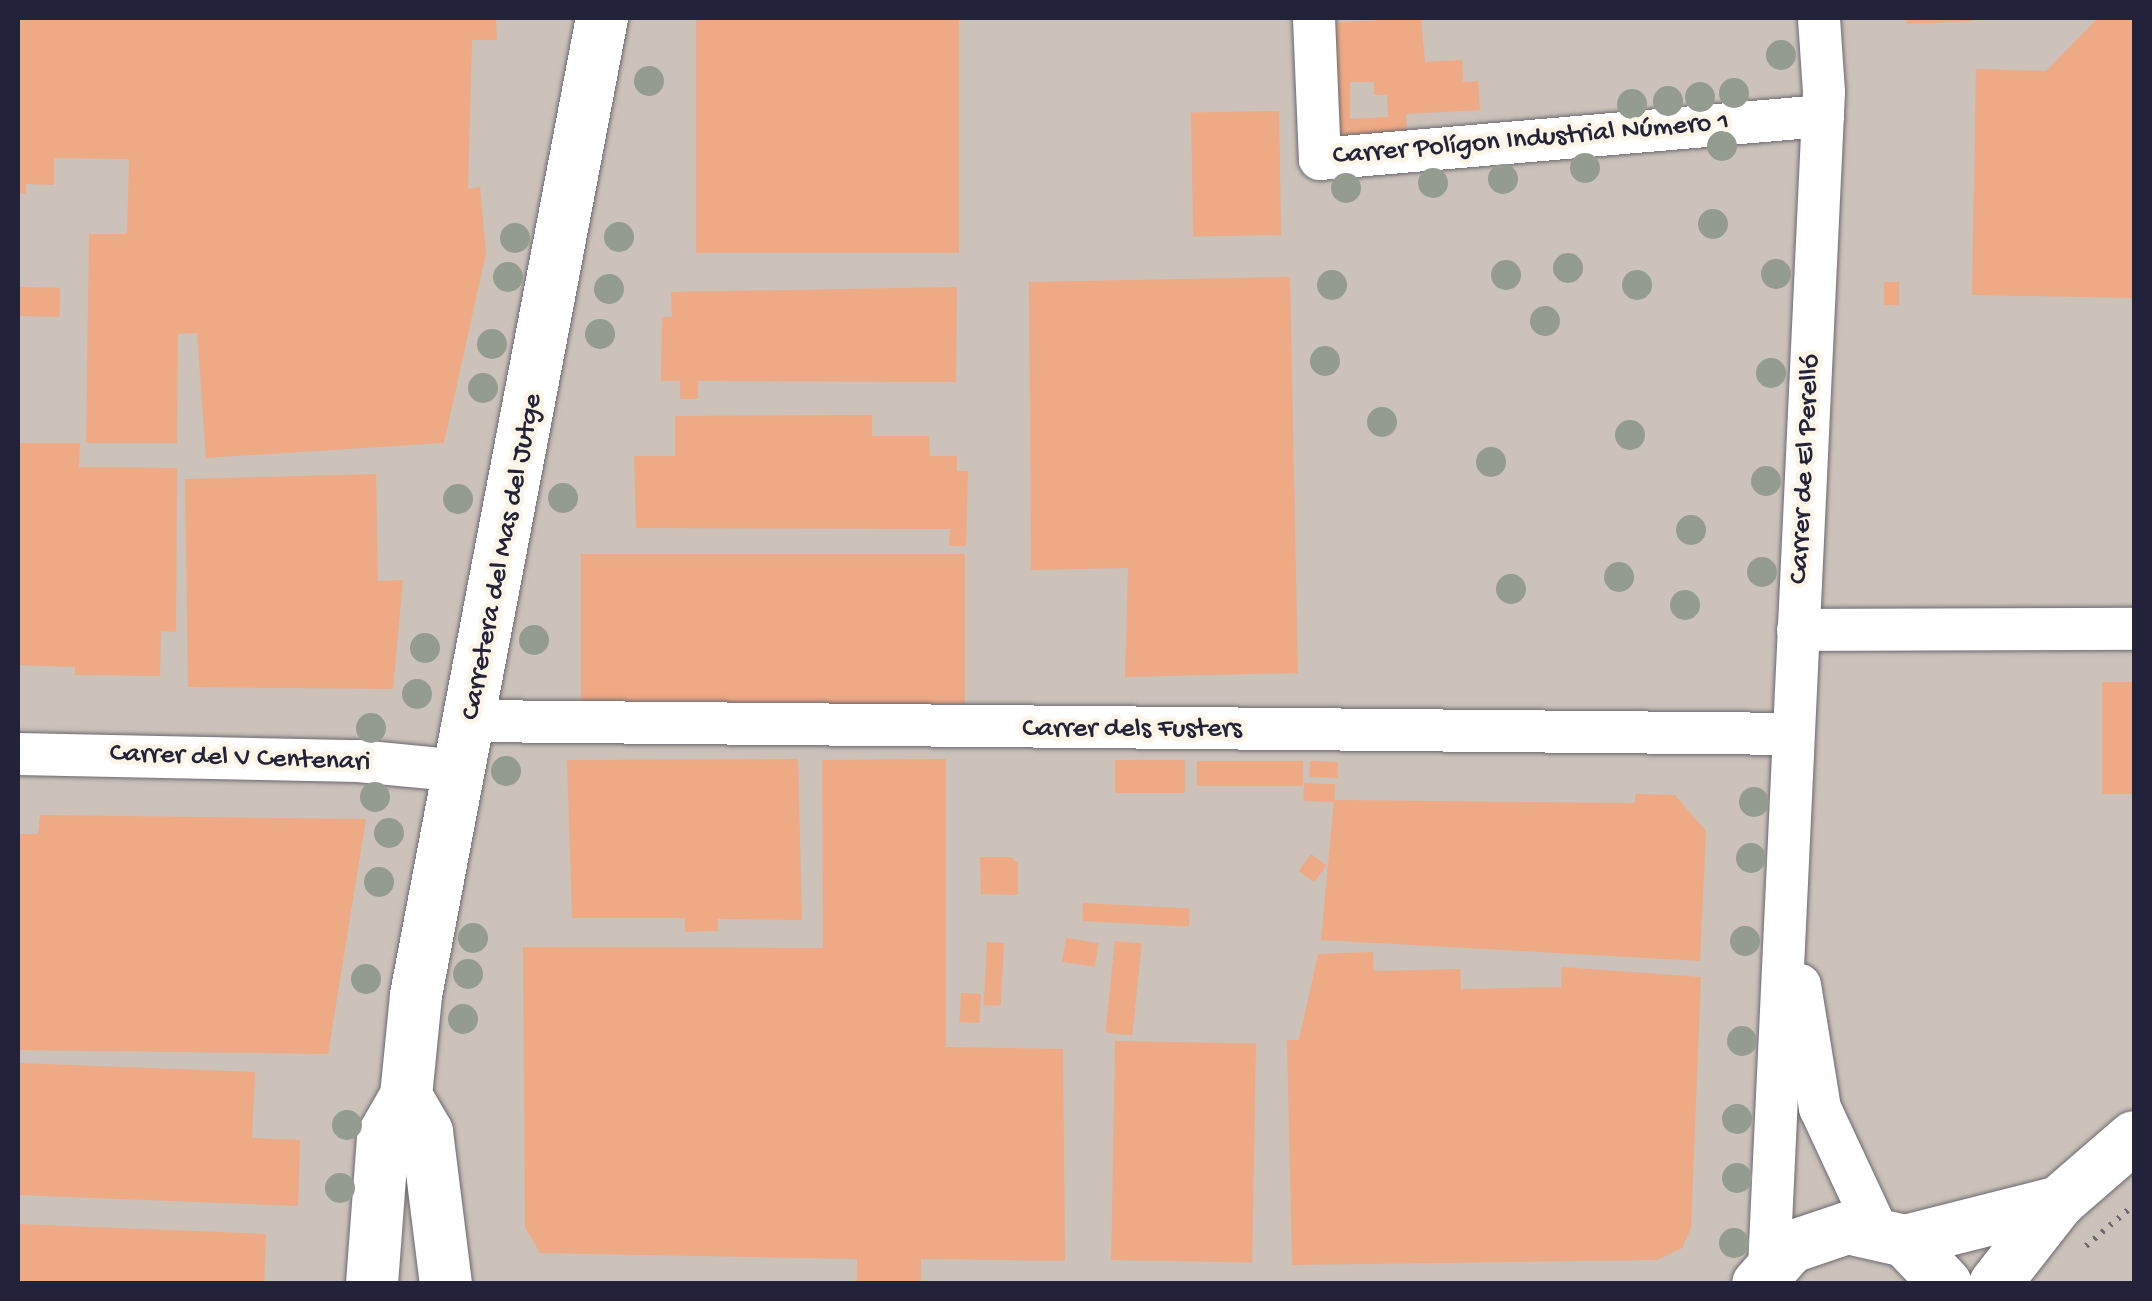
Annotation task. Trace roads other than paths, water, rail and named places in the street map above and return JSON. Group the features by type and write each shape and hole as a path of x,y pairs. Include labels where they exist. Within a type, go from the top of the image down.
{"street":[{"name":"Carretera del Mas del Jutge","path":"372,1284 383,1136 406,1096 416,995 602,18"},
{"name":"Carrer Polígon Industrial Número 1","path":"1314,18 1320,160 1823,116"},
{"name":"Carrer de El Perelló","path":"1764,1275 1789,920 1798,630 1823,116 1818,18"},
{"path":"1798,630 2134,629"},
{"name":"Carrer dels Fusters","path":"466,746 1794,734"},
{"name":"Carrer del V Centenari","path":"18,754 358,760 466,746"},
{"name":"Carrer de El Perelló","path":"1789,920 1820,1108 1891,1236"},
{"path":"406,1096 427,1132 446,1284"},
{"path":"1995,1284 2059,1202 2134,1137"},
{"path":"1764,1275 1818,1233 1891,1236 2059,1202"},
{"path":"1891,1236 1946,1284"}]}
